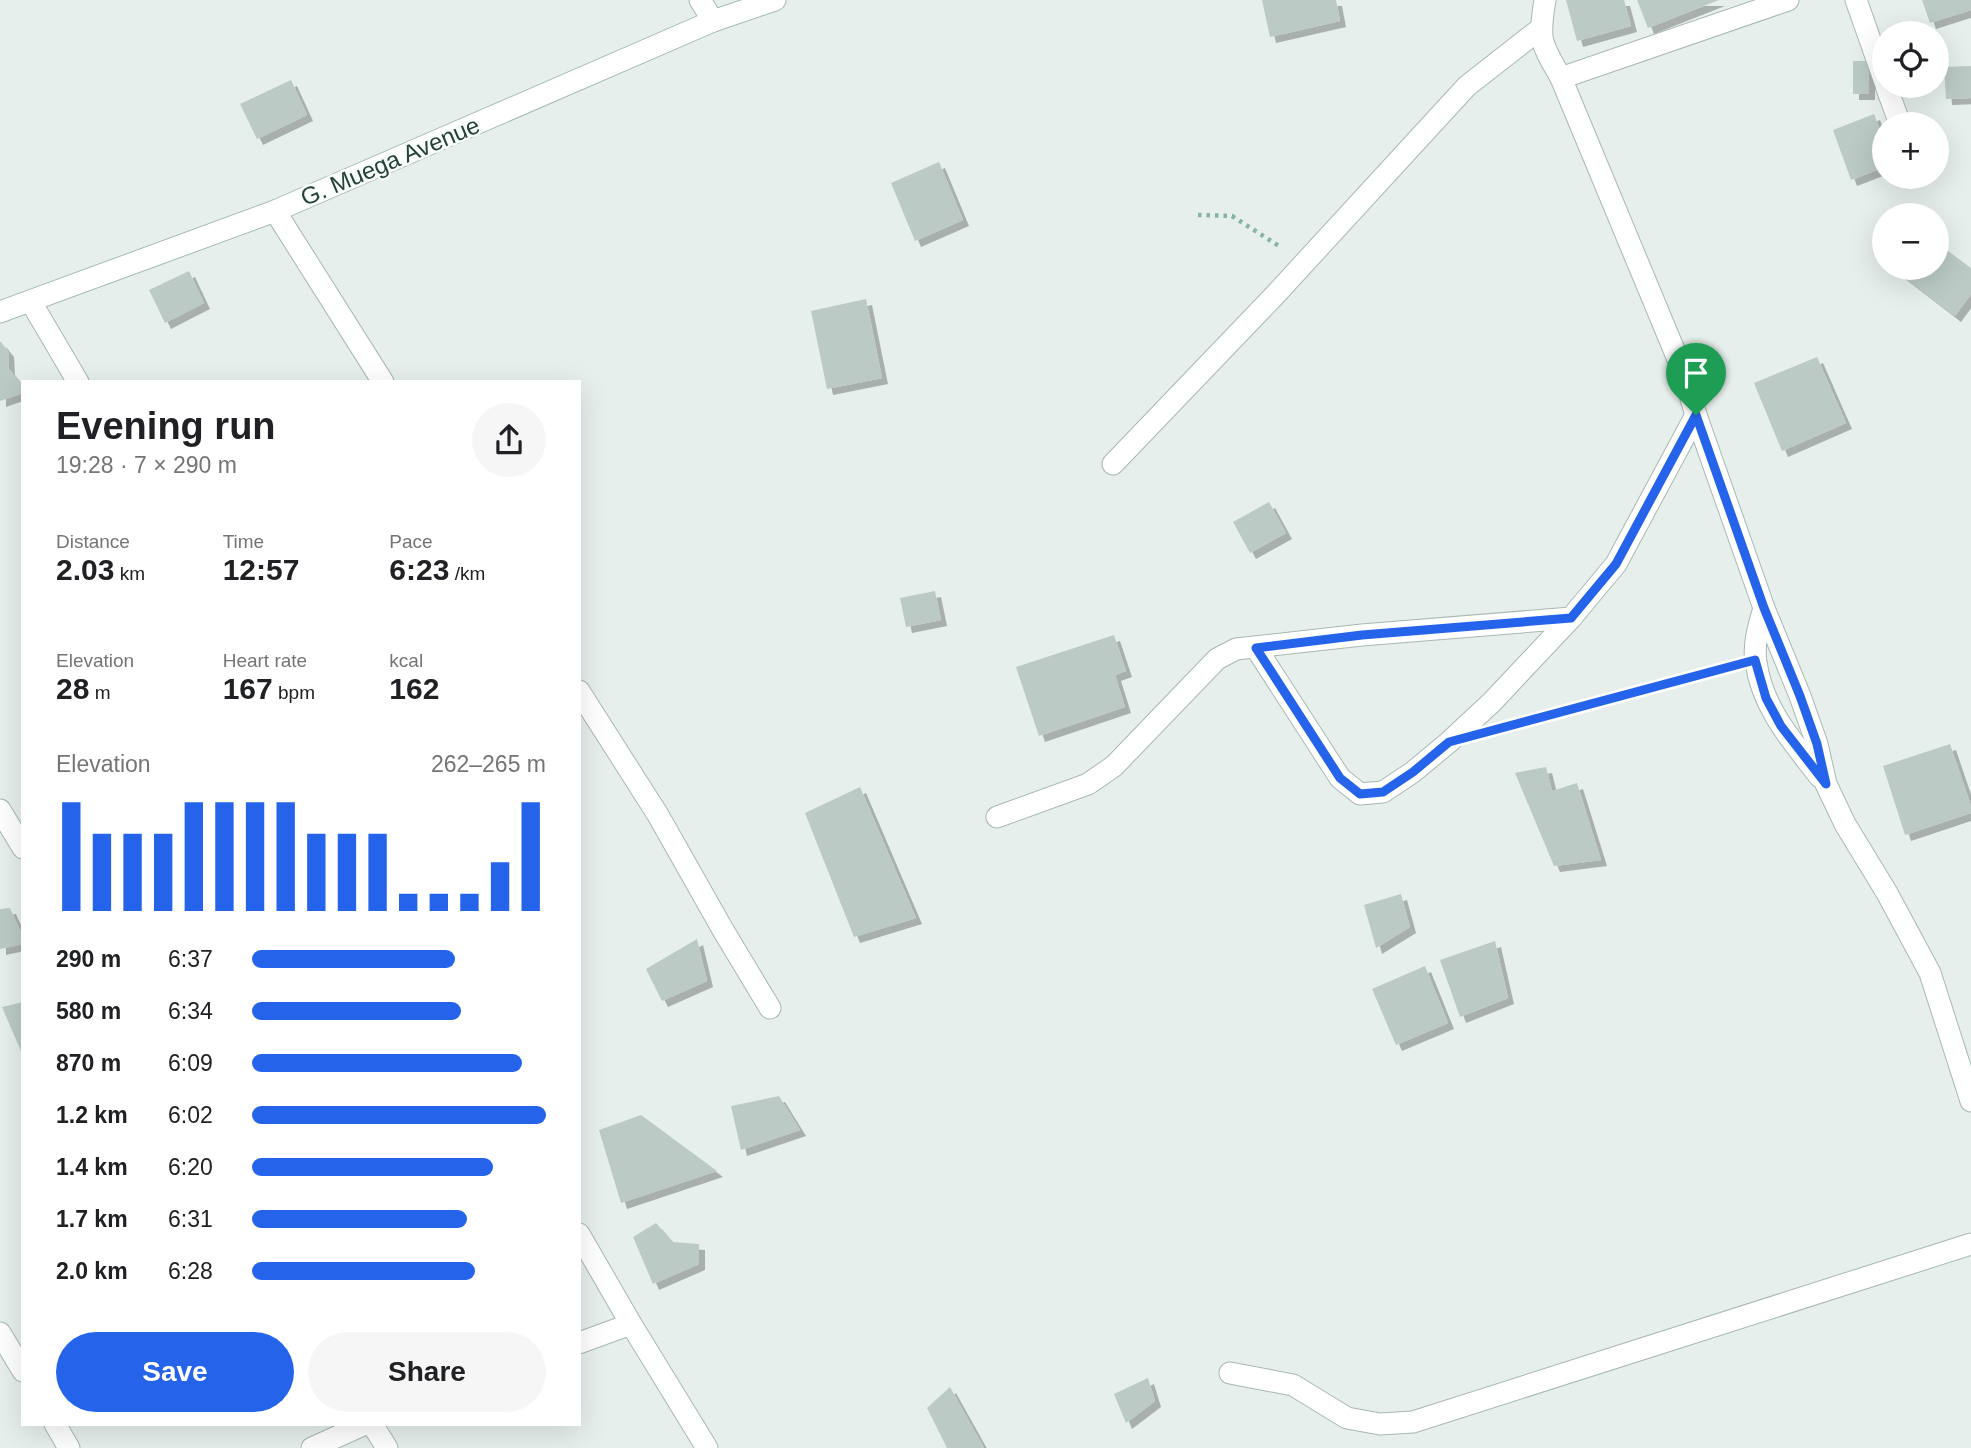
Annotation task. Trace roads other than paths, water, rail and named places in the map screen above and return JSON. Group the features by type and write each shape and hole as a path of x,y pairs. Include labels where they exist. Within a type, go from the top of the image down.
{"street":[{"path":"700,0 713,21"},
{"name":"G. Muega Avenue","path":"0,312 275,211 713,21 775,0"},
{"path":"1545,0 1540,29 1543,46 1561,78 1682,369 1764,608 1817,744 1826,784"},
{"path":"1561,78 1788,0"},
{"path":"1856,0 1872,46"},
{"path":"1113,464 1467,86 1540,29"},
{"path":"275,211 382,380"},
{"path":"31,302 77,380"},
{"path":"1256,648 1340,778 1360,794 1383,792 1413,772 1492,702 1571,618 1616,564 1696,415"},
{"path":"1764,608 1758,629 1755,660 1766,698 1781,726 1826,784 1845,824 1887,893 1930,973 1971,1101"},
{"path":"997,817 1088,784 1114,766 1217,659 1236,649 1362,635 1571,618"},
{"path":"581,694 658,815 770,1008"},
{"path":"0,810 21,845"},
{"path":"581,1237 707,1448"},
{"path":"1230,1373 1293,1385 1348,1418 1380,1424 1413,1422 1971,1244"},
{"path":"581,1342 631,1324"},
{"path":"0,1334 21,1368"},
{"path":"56,1426 69,1448"},
{"path":"312,1448 361,1426"},
{"path":"373,1426 387,1448"}]}
